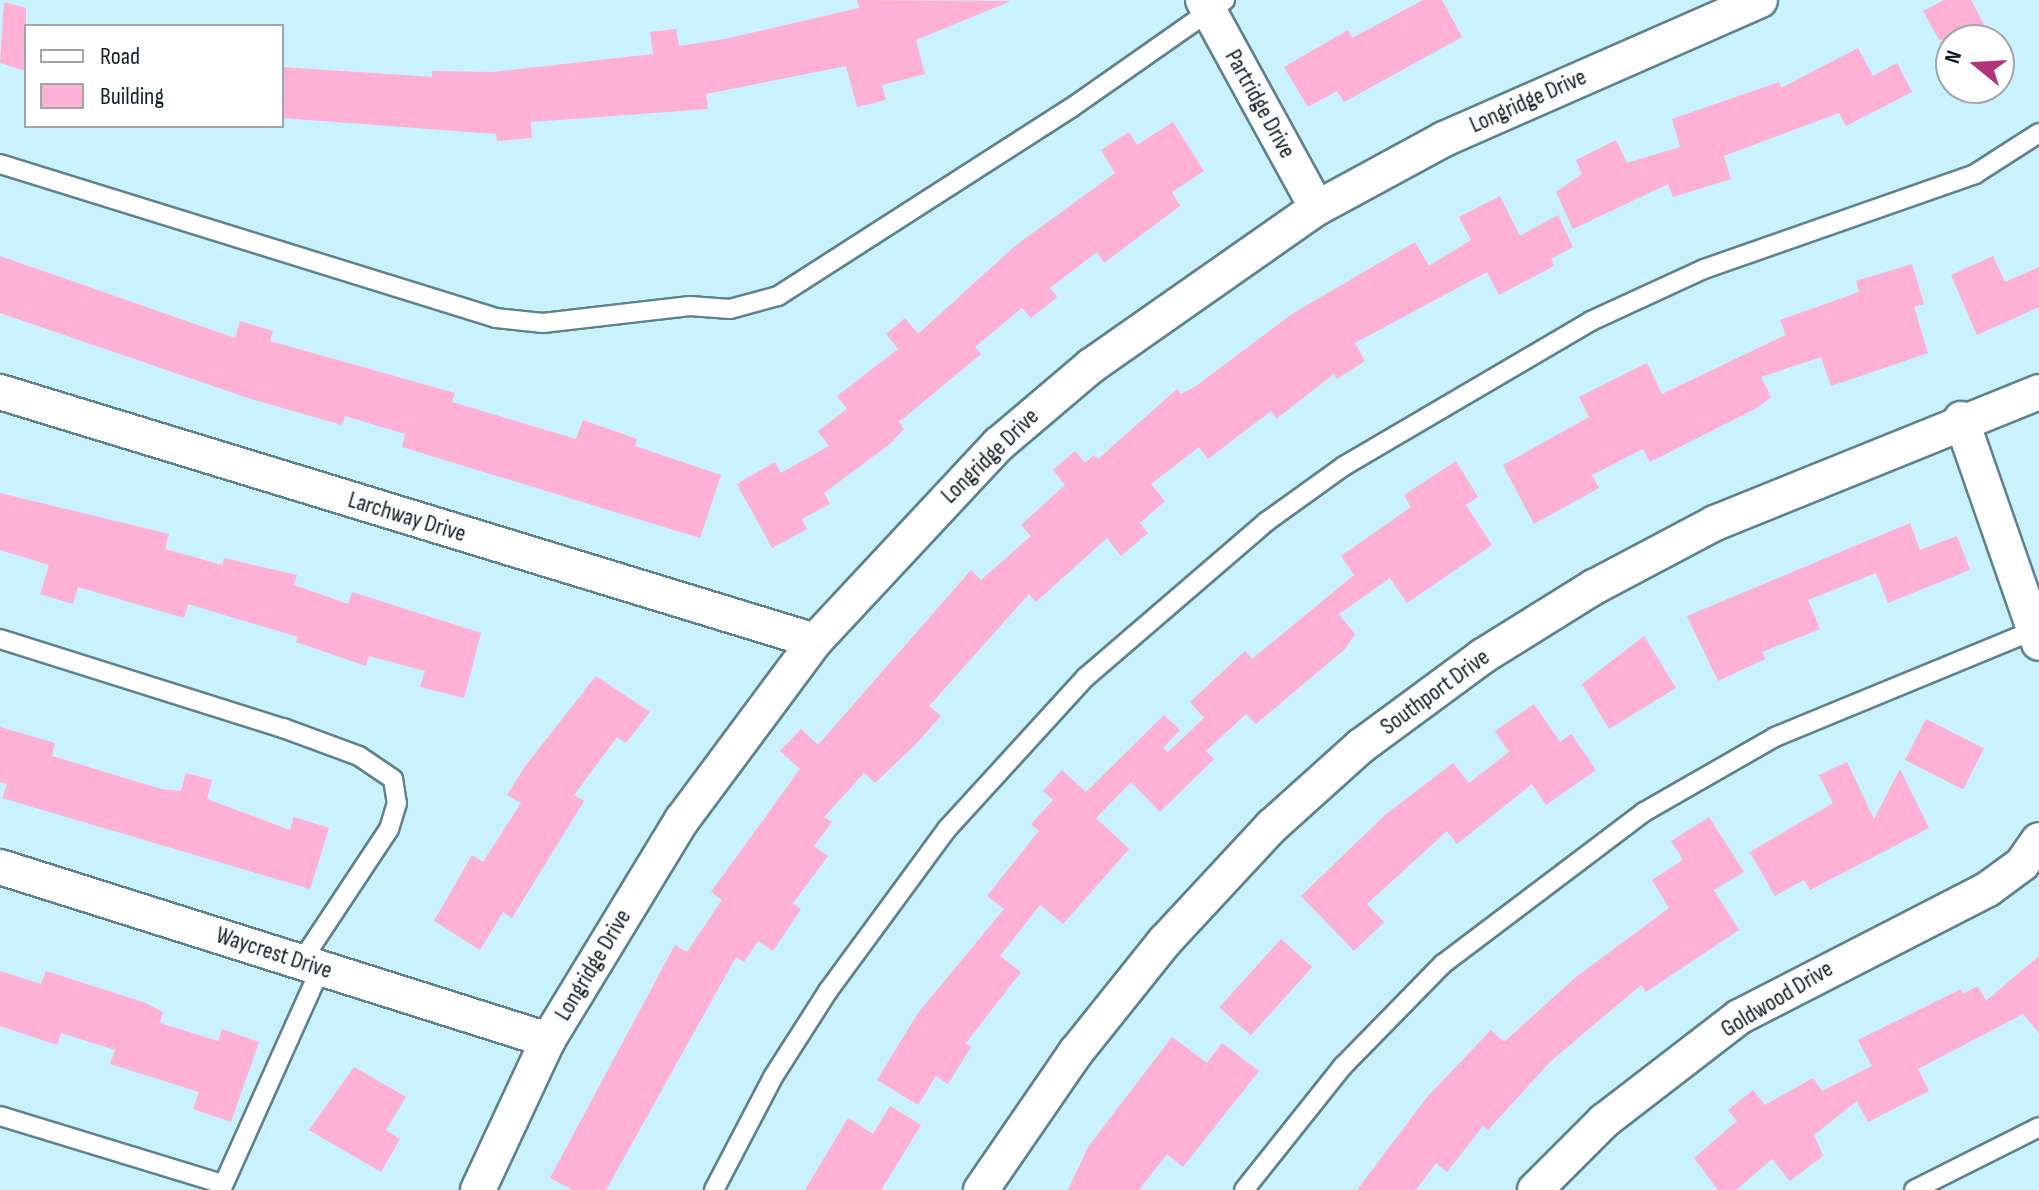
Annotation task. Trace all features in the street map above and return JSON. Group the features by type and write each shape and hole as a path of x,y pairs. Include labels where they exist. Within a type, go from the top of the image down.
{"street":[{"name":"Longridge Drive","path":"478,1190 548,1040 682,820 815,641 903,540 1042,406 1317,208 1444,139 1760,0"},
{"name":"Partridge Drive","path":"1213,5 1317,208"},
{"name":"Larchway Drive","path":"0,392 815,641"},
{"name":"Southport Drive","path":"981,1190 1076,1052 1165,941 1272,826 1361,746 1483,656 1594,587 1715,523 1961,419 2039,392"},
{"path":"1961,419 2034,618"},
{"name":"Goldwood Drive","path":"1535,1190 1604,1121 1739,1017 1988,889 2022,864 2039,840"},
{"name":"Waycrest Drive","path":"0,867 548,1040"}],"lane":[{"path":"0,164 496,318 543,323 690,306 730,309 778,296 1213,5"},
{"path":"714,1190 812,1015 947,829 1086,677 1266,522 1344,466 1591,321 1704,269 1975,174 2039,133"},
{"path":"1244,1190 1343,1066 1443,964 1644,812 1775,737 2034,618"},
{"path":"0,639 283,728 359,756 393,779 397,803 389,829 311,965 222,1187 0,1116"},
{"path":"1914,1190 2039,1127"}],"building":[{"path":"857,0 1011,1 916,40 925,74 882,85 886,100 857,107 846,66 706,94 708,109 531,122 532,138 497,141 496,134 284,118 284,67 432,77 432,71 493,72 653,54 650,32 676,29 679,46 725,39 859,8"},
{"path":"1423,0 1442,0 1462,37 1344,102 1337,91 1308,107 1284,67 1348,30 1352,38"},
{"path":"1944,0 1971,0 1984,24 1935,24 1935,33 1923,11"},
{"path":"4,2 26,8 24,70 0,63"},
{"path":"1858,48 1873,76 1897,63 1912,92 1846,126 1839,113 1724,156 1731,179 1673,197 1668,184 1573,229 1556,192 1582,174 1576,160 1616,140 1627,163 1680,147 1672,119 1779,82 1781,88"},
{"path":"1173,122 1204,171 1172,192 1180,206 1104,263 1097,252 1050,288 1057,297 1031,318 1022,308 975,347 981,354 899,422 904,429 890,444 824,493 830,504 802,519 807,529 772,548 737,484 775,462 781,473 829,446 818,431 847,409 837,396 898,349 886,334 905,318 918,334 1015,246 1115,173 1101,150 1129,132 1137,145"},
{"path":"1500,196 1520,236 1558,215 1573,247 1551,259 1554,266 1499,295 1487,272 1355,343 1365,361 1337,379 1334,374 1276,419 1271,411 1208,459 1199,447 1151,484 1165,501 1140,523 1148,533 1121,556 1107,538 1036,602 1029,594 929,706 941,716 916,744 875,783 864,773 824,817 832,822 814,846 828,856 793,903 801,909 773,951 758,941 744,962 736,957 606,1190 573,1190 550,1178 675,945 687,952 722,900 711,892 800,769 780,751 801,729 818,745 971,570 981,580 1031,536 1021,525 1065,485 1053,470 1075,451 1085,463 1094,455 1098,459 1177,389 1181,394 1196,386 1292,314 1415,242 1429,266 1471,240 1459,217"},
{"path":"0,256 235,338 240,321 273,331 270,341 455,393 452,402 576,439 583,420 637,439 635,446 721,475 700,538 402,447 405,434 345,416 342,425 251,399 0,313"},
{"path":"1993,256 2005,282 2039,267 2039,307 1977,335 1951,275"},
{"path":"1912,264 1924,304 1914,307 1928,353 1831,386 1821,357 1761,377 1771,397 1757,408 1650,462 1643,449 1592,475 1599,488 1534,524 1503,465 1589,417 1579,397 1647,363 1662,394 1786,335 1780,320 1859,292 1856,281"},
{"path":"1456,461 1478,497 1466,505 1492,545 1407,603 1390,578 1339,614 1355,634 1345,649 1256,724 1246,714 1206,751 1214,759 1160,812 1131,782 1096,818 1129,849 1063,924 1040,905 1000,956 1021,972 966,1043 971,1047 948,1084 936,1076 918,1105 877,1080 918,1013 1004,909 987,896 1039,831 1031,824 1053,800 1043,791 1062,770 1086,792 1164,715 1180,730 1163,748 1168,752 1204,718 1190,702 1245,651 1252,659 1354,575 1341,556 1411,507 1404,495"},
{"path":"0,493 169,534 165,549 222,565 224,558 297,575 294,585 348,604 352,592 481,633 464,698 420,687 425,671 369,656 366,666 296,642 298,637 188,604 184,618 78,587 73,604 40,594 49,565 0,550"},
{"path":"1910,523 1920,550 1957,536 1970,570 1888,603 1876,573 1808,600 1820,629 1762,652 1765,659 1718,681 1687,616"},
{"path":"1644,636 1676,688 1609,729 1582,684"},
{"path":"596,676 650,712 626,743 617,737 574,795 584,801 512,918 503,912 480,950 434,921 472,855 483,862 521,803 507,795 526,765"},
{"path":"1534,704 1560,742 1571,734 1596,770 1546,805 1532,784 1457,844 1447,831 1367,904 1384,922 1354,951 1301,896 1385,815 1453,763 1469,783 1509,752 1495,731"},
{"path":"1926,719 1984,749 1963,789 1905,760"},
{"path":"0,727 55,743 52,756 161,789 181,791 186,773 212,780 207,799 290,830 294,817 329,828 310,889 2,798 7,784 0,782"},
{"path":"1847,762 1874,819 1900,769 1929,828 1810,890 1804,880 1775,896 1750,852 1833,803 1819,775"},
{"path":"1709,817 1744,872 1714,890 1739,930 1646,992 1641,985 1551,1061 1488,1130 1483,1126 1447,1172 1436,1163 1416,1190 1357,1190 1428,1096 1491,1030 1504,1042 1576,977 1669,908 1652,880 1683,860 1671,841"},
{"path":"1281,939 1312,967 1251,1035 1219,1007"},
{"path":"2039,956 2039,1033 2023,1014 1918,1069 1929,1091 1868,1122 1857,1101 1814,1135 1823,1156 1790,1181 1772,1159 1736,1190 1718,1190 1694,1158 1737,1121 1728,1110 1753,1090 1765,1105 1813,1078 1822,1091 1872,1066 1858,1040 1961,989 1963,994 1978,986 1986,1001"},
{"path":"0,971 41,984 46,971 143,1002 163,1012 160,1023 218,1041 222,1029 259,1042 231,1122 193,1109 199,1092 110,1064 115,1050 61,1033 57,1045 0,1026"},
{"path":"1172,1037 1207,1063 1222,1043 1259,1071 1183,1167 1167,1154 1139,1190 1068,1190 1088,1147"},
{"path":"354,1067 406,1097 386,1130 400,1139 381,1172 309,1130"},
{"path":"890,1106 921,1125 881,1190 805,1190 848,1118 873,1134"}]}
